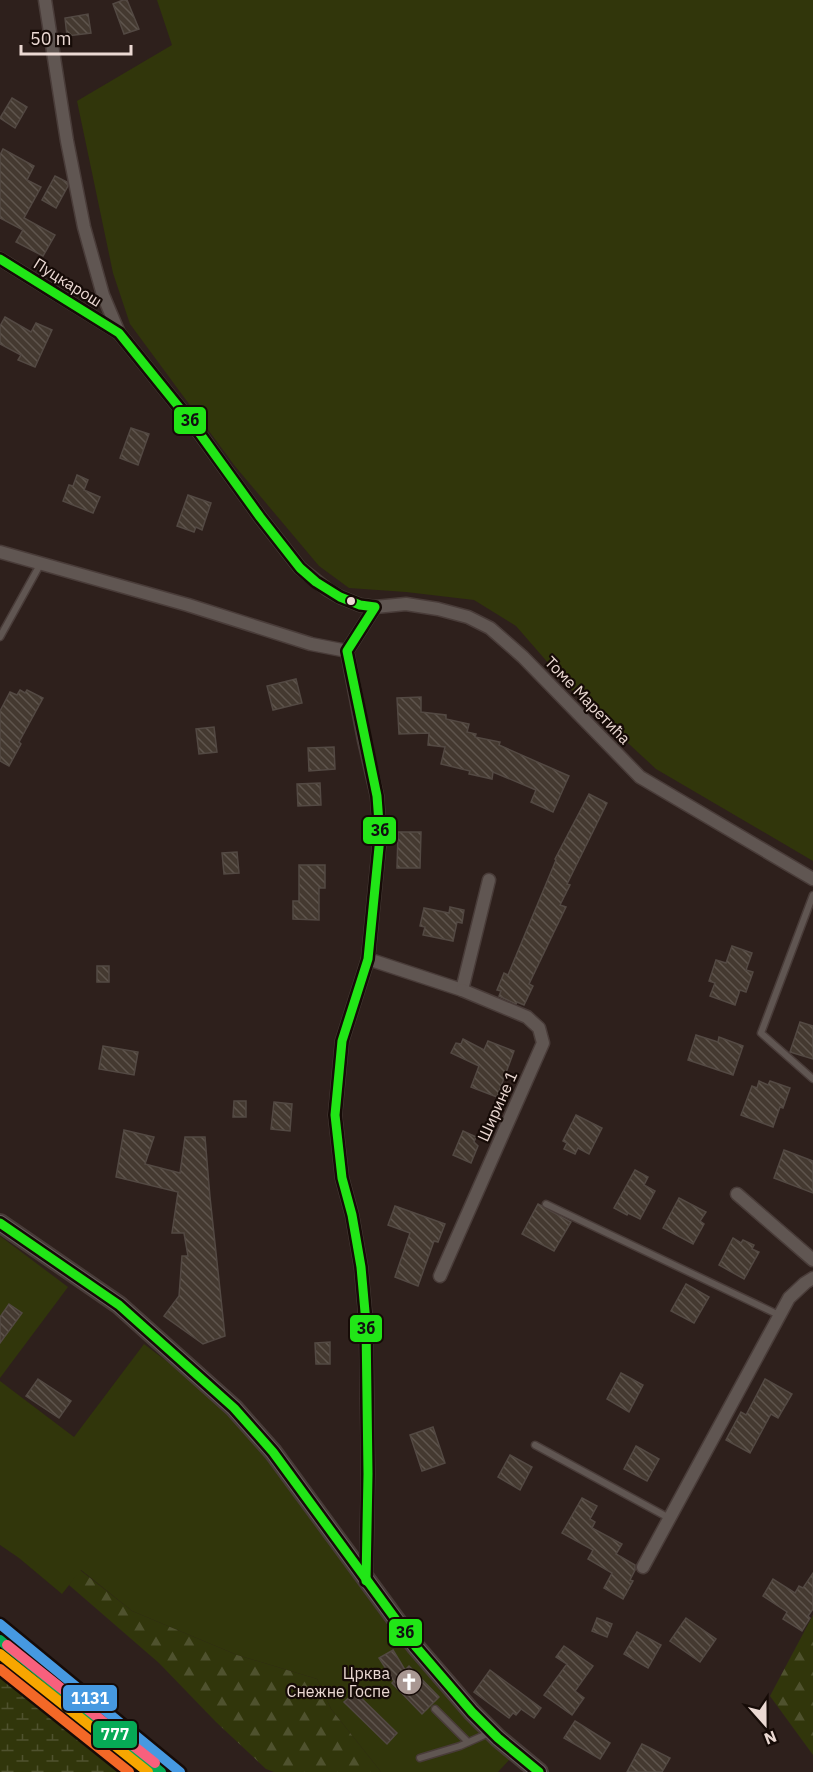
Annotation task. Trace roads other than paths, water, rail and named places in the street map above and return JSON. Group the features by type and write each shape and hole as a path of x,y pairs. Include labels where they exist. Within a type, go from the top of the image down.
{"main road":[{"path":"0,1223 119,1305 234,1408 273,1452 416,1647 492,1732 539,1772"}],"street":[{"path":"45,0 67,141 84,227 103,294 119,333 195,427 260,518 300,568 316,582 340,597 375,607 347,651 377,796 380,837 368,959 342,1041 334,1115 342,1178 352,1215 361,1267 366,1323 368,1474 366,1581"},
{"name":"Пуцкарош","path":"0,259 119,333"},
{"path":"0,552 188,605 312,644 347,651"},
{"name":"Томе Маретића","path":"375,607 398,604 438,609 468,616 490,628 517,650 640,777 813,879"},
{"path":"368,959 462,990 489,880"},
{"name":"Ширине 1","path":"440,1276 543,1043 539,1028 528,1017 462,990"},
{"path":"737,1194 813,1260"},
{"path":"643,1567 789,1298 813,1278"}],"lane":[{"path":"0,637 41,563"},
{"path":"813,895 761,1033 813,1079"},
{"path":"546,1204 780,1315"},
{"path":"535,1445 669,1518"},
{"path":"435,1709 468,1743"},
{"path":"420,1758 468,1743 492,1732"}],"place":[{"name":"Црква Снежне Госпе","path":"409,1682"}]}
